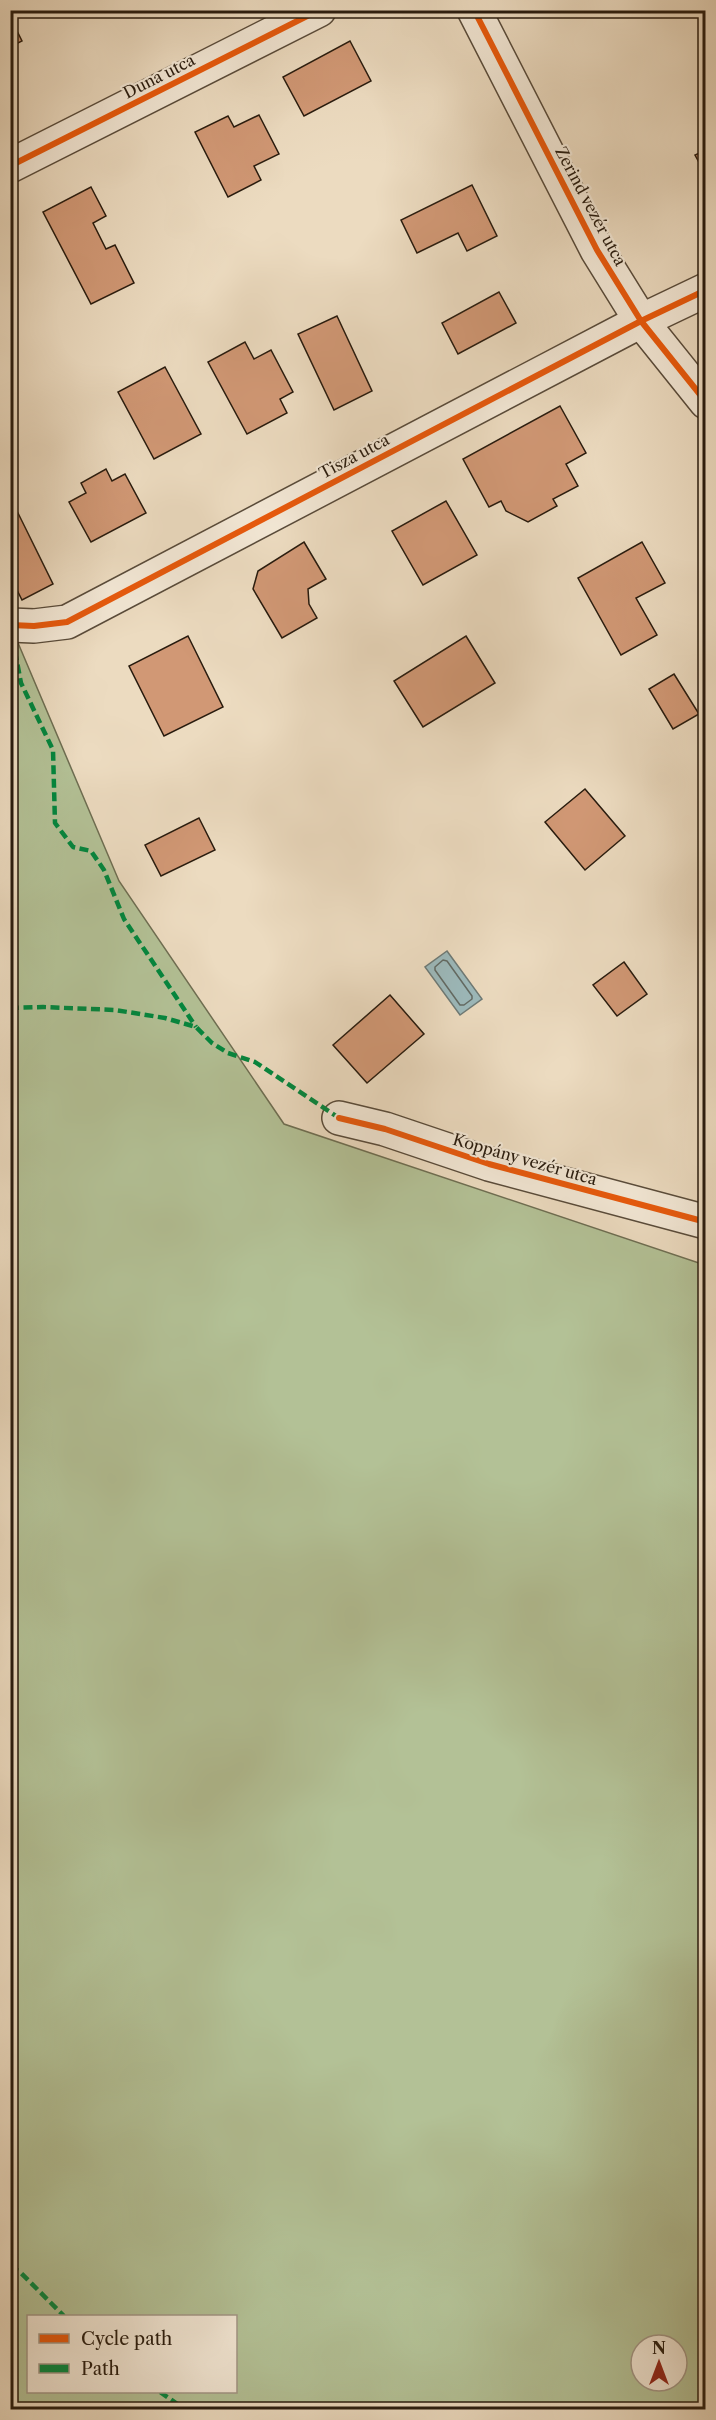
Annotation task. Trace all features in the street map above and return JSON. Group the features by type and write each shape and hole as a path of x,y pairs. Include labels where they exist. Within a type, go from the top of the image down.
{"street":[{"name":"Duna utca","path":"10,166 319,10"},
{"name":"Zerind vezér utca","path":"474,10 597,249 640,321 705,402"},
{"name":"Tisza utca","path":"11,625 34,627 68,622 640,321 705,290"},
{"name":"Koppány vezér utca","path":"339,1118 385,1129 489,1164 705,1222"}],"green space":[{"path":"10,624 119,881 284,1124 705,1265 705,2409 11,2409"}],"water":[{"path":"447,951 482,999 460,1015 425,967"}],"building":[{"path":"10,17 22,41 10,47"},
{"path":"350,41 371,81 304,116 283,77"},
{"path":"259,115 279,154 254,166 261,180 228,197 195,132 228,116 234,127"},
{"path":"706,150 706,175 695,155"},
{"path":"472,185 497,236 467,251 458,233 417,253 401,220"},
{"path":"91,187 106,216 93,223 106,249 115,245 134,283 91,304 43,212"},
{"path":"10,283 16,295 10,298"},
{"path":"499,292 516,323 458,354 442,323"},
{"path":"337,316 372,391 334,410 298,334"},
{"path":"245,342 254,359 271,350 293,392 280,399 287,413 247,434 208,362"},
{"path":"165,367 201,434 154,459 118,392"},
{"path":"560,406 586,453 566,464 578,486 553,499 557,506 528,522 506,511 501,501 489,507 463,459"},
{"path":"106,469 112,481 125,474 146,513 91,542 69,502 86,493 81,483"},
{"path":"446,501 477,555 423,585 392,531"},
{"path":"17,511 53,584 22,600 10,576 10,514"},
{"path":"304,542 326,579 308,589 309,604 317,618 282,638 253,589 258,571"},
{"path":"642,542 665,583 636,598 657,635 621,655 578,578"},
{"path":"188,636 223,707 164,736 129,666"},
{"path":"466,636 495,683 423,727 394,681"},
{"path":"674,674 699,714 673,729 649,689"},
{"path":"585,789 625,836 585,870 545,822"},
{"path":"199,818 215,850 161,876 145,845"},
{"path":"624,962 647,994 617,1016 593,985"},
{"path":"390,995 424,1034 367,1083 333,1045"}],"marked path":[{"path":"10,625 21,683 53,750 55,823 73,847 91,851 104,870 124,919 196,1027"},
{"path":"10,1008 115,1010 165,1018 196,1027 212,1043 228,1053 255,1062 339,1118"},
{"path":"10,2267 19,2271 63,2315"},
{"path":"161,2393 186,2410"}],"cycle path":[{"path":"10,166 319,10"},
{"path":"474,10 597,250 641,321 706,402"},
{"path":"11,625 34,626 67,622 641,321 706,290"},
{"path":"339,1118 385,1129 489,1164 706,1222"}]}
